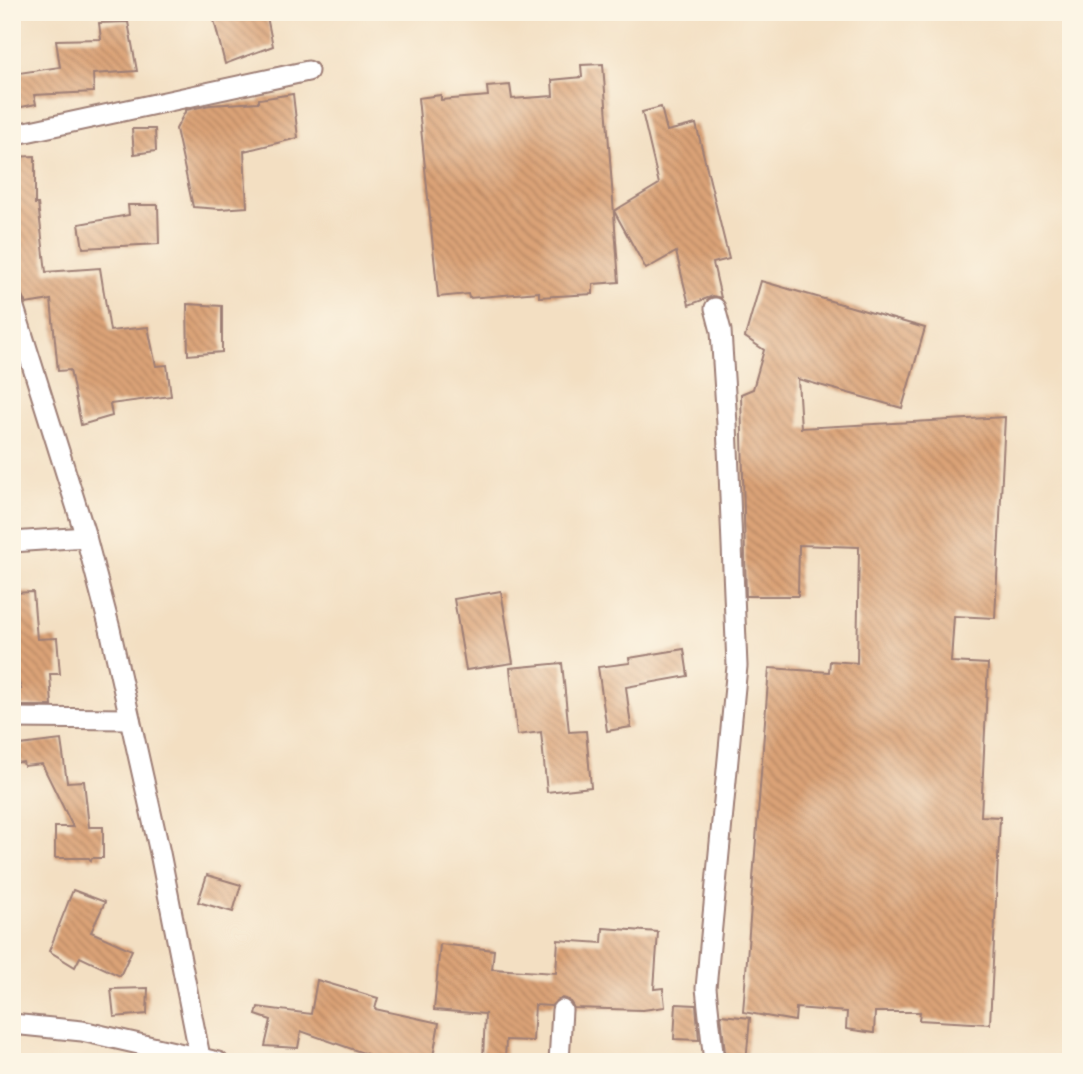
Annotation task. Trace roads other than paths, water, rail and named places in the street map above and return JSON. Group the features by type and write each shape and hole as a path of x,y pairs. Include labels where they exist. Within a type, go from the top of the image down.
{"street":[{"path":"12,135 308,71"},
{"path":"12,301 86,537 207,1060 82,1031 12,1024"},
{"path":"714,1062 706,988 737,666 727,424 721,331 715,308"},
{"path":"12,542 86,537"},
{"path":"12,718 130,719"},
{"path":"559,1062 562,1010"}]}
